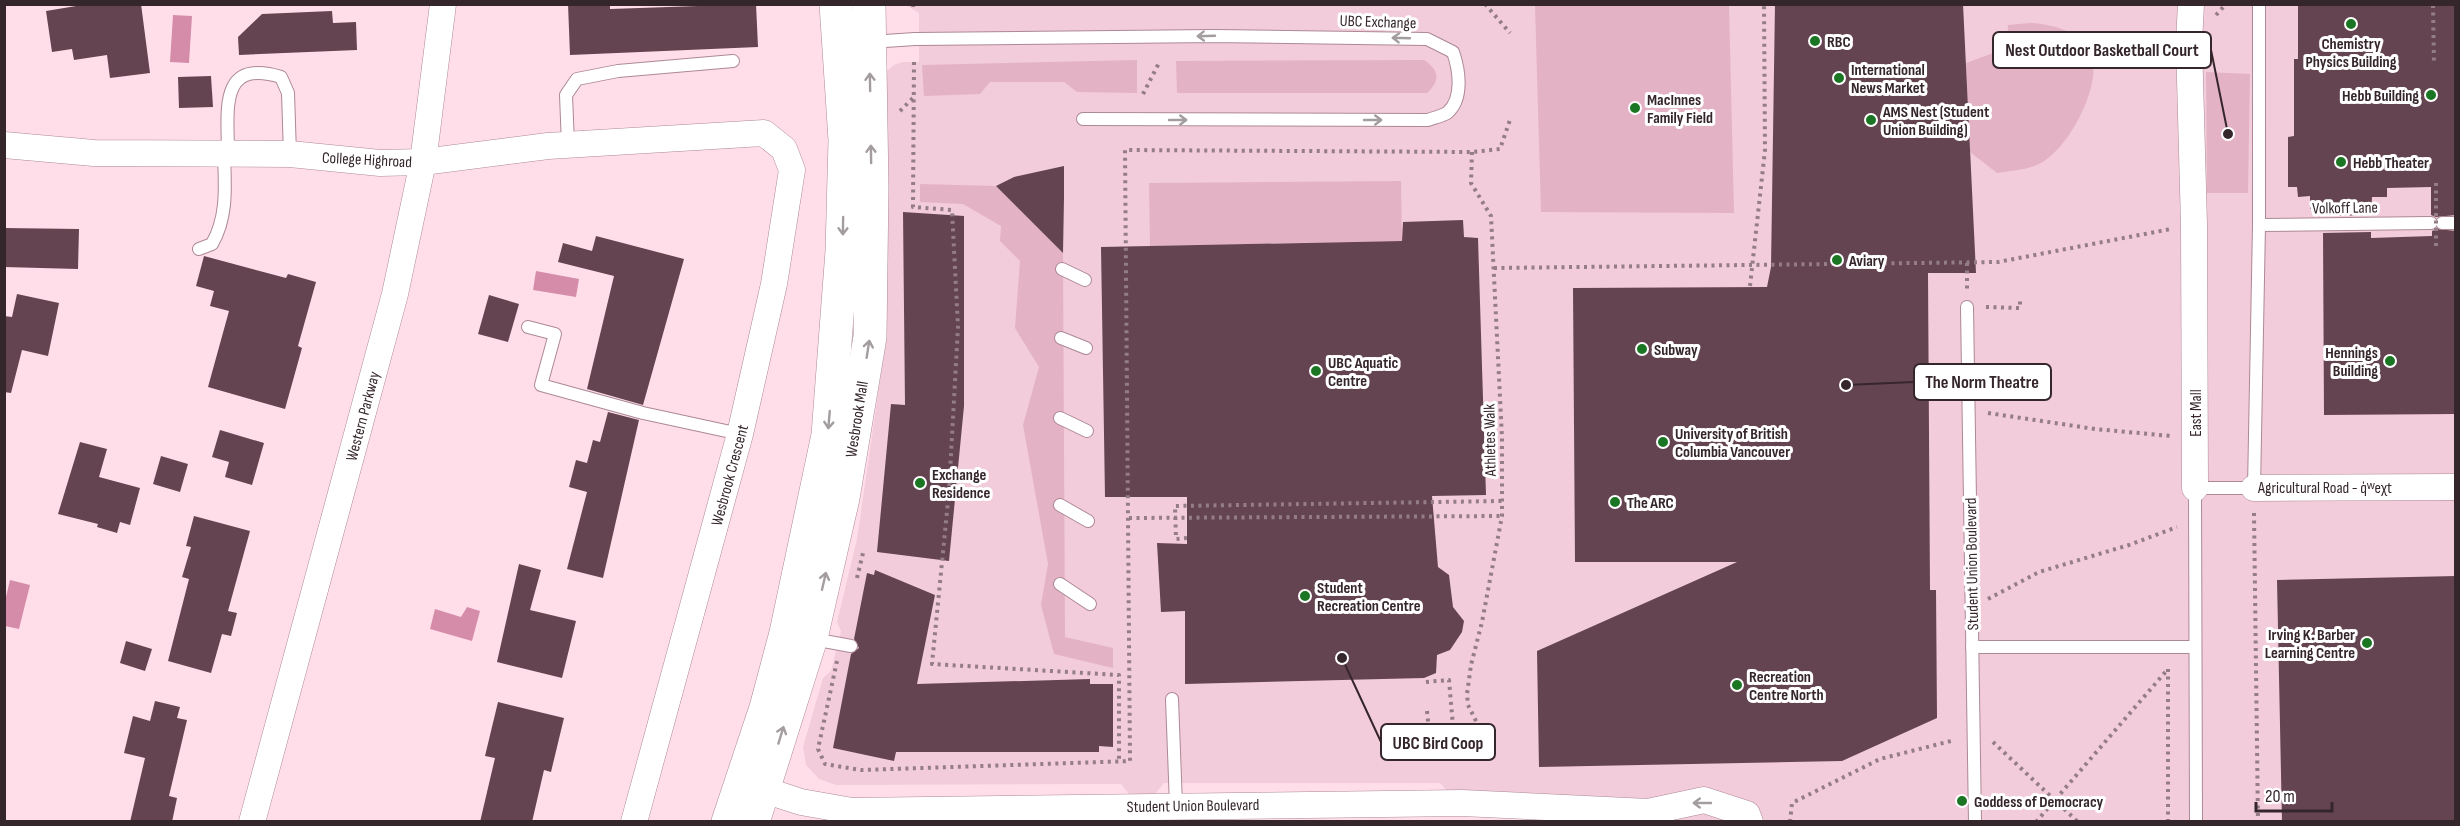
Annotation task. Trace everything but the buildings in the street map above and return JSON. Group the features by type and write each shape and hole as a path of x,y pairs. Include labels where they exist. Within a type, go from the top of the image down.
{"main road":[{"name":"Wesbrook Mall","path":"836,4 855,42"},
{"name":"Wesbrook Mall","path":"728,822 753,787 822,640 870,337 855,42 869,4"},
{"name":"Wesbrook Mall","path":"753,787 753,822"}],"street":[{"name":"Western Parkway","path":"252,822 395,294 423,162 443,4"},
{"name":"East Mall","path":"2191,4 2189,42 2194,225 2195,488"},
{"name":"College Highroad","path":"4,145 94,153 290,154 380,163 423,162 568,145 764,133"},
{"name":"Wesbrook Crescent","path":"634,822 740,435 774,284 792,170 784,149 764,133"},
{"name":"Agricultural Road - q̓ʷeχt","path":"2254,488 2456,487"},
{"name":"Student Union Boulevard","path":"753,787 801,802 852,811 1176,805 1217,813 1462,802 1578,815 1652,817 1704,800 1747,813 1750,822"}],"lane":[{"path":"2254,488 2259,225 2259,4"},
{"name":"UBC Exchange","path":"855,42 915,39 1215,36 1427,39 1453,52 1460,73 1455,100 1447,113 1428,120 1083,119"},
{"path":"568,145 566,95 577,79 618,70 733,61"},
{"path":"199,249 212,244 219,232 225,198 230,94 233,83 244,73 264,72 281,77 288,93 290,154"},
{"name":"Volkoff Lane","path":"2259,225 2456,223"},
{"path":"1062,269 1085,280"},
{"name":"Student Union Boulevard","path":"1967,307 1975,822"},
{"path":"528,327 555,334 541,385 643,413 740,435"},
{"path":"1061,338 1086,348"},
{"path":"1060,418 1087,431"},
{"name":"Agricultural Road - q̓ʷeχt","path":"2195,488 2254,488"},
{"name":"East Mall","path":"2195,488 2196,822"},
{"path":"1060,505 1088,521"},
{"path":"1060,584 1090,604"},
{"path":"1972,647 2194,647"},
{"path":"1172,699 1176,805"}],"path":[{"path":"913,4 914,11"},
{"path":"1485,4 1510,33"},
{"path":"1750,286 1765,150 1764,4"},
{"path":"2433,5 2435,65"},
{"path":"1143,93 1160,61"},
{"path":"914,62 913,207 952,210 958,327 949,490 932,664 1119,675 1119,761"},
{"path":"900,120 900,109 914,97"},
{"path":"822,640 818,749 825,764 861,770 1130,761 1125,150 1472,152 1500,149 1511,117"},
{"name":"Athletes Walk","path":"1472,152 1471,183 1491,216 1502,438 1502,516 1468,684 1468,705 1479,727"},
{"path":"2436,183 2436,250"},
{"path":"1494,268 1998,262 2194,225"},
{"path":"1967,263 1967,307 2020,308 2020,297"},
{"path":"1969,410 2095,429 2195,439"},
{"path":"2254,488 2258,822"},
{"path":"1187,538 1176,539 1175,506 1502,501"},
{"path":"1129,518 1502,516"},
{"path":"1972,608 2039,572 2129,545 2194,520"},
{"path":"855,586 863,552"},
{"path":"2168,647 2168,822"},
{"path":"2036,822 2168,669"},
{"path":"1426,682 1449,680 1455,748"},
{"path":"1427,711 1429,730"},
{"path":"1790,822 1792,803 1880,759 1974,729 2078,822"}],"shaded area":[{"name":"University of British Columbia Vancouver","path":"906,5 2455,5 2455,821 1563,822 1449,793 1440,783 1164,783 1155,794 1129,794 1121,784 836,785 819,779 806,765 803,747 823,678 831,671 841,631 837,622 857,539 885,346 885,79 887,71 894,65 902,62 919,62 919,13"},
{"name":"MacInnes Family Field","path":"1535,5 1729,5 1734,213 1541,212"},
{"path":"173,15 192,16 189,63 170,62"},
{"path":"2030,23 2055,27 2079,38 2090,51 2093,79 2082,113 2063,144 2052,155 2031,167 1997,173 1970,152 1966,63 2007,48 2008,25"},
{"path":"1137,60 1137,93 1077,92 1064,82 990,82 980,94 924,96 922,65"},
{"path":"1424,60 1433,68 1436,75 1435,84 1427,93 1177,93 1176,61"},
{"path":"2206,72 2250,74 2248,193 2207,193"},
{"path":"1401,181 1402,241 1150,246 1149,183"},
{"path":"920,184 996,186 1063,253 1065,637 1113,648 1113,668 1054,654 1041,605 1048,564 1023,425 1039,367 1015,328 1020,261 1000,241 1001,226 963,204 920,202"},
{"path":"536,271 579,279 576,297 533,290"},
{"path":"10,580 30,585 19,629 5,626 5,601"},
{"path":"467,607 480,611 472,641 430,629 435,609 461,617"}],"place":[{"name":"Chemistry Physics Building","path":"2351,24"},
{"name":"RBC","path":"1815,41"},
{"name":"International News Market","path":"1839,78"},
{"name":"Hebb Building","path":"2431,95"},
{"name":"MacInnes Family Field","path":"1635,108"},
{"name":"AMS Nest (Student Union Building)","path":"1871,120"},
{"name":"Nest Outdoor Basketball Court","path":"2228,134"},
{"name":"Hebb Theater","path":"2341,162"},
{"name":"Aviary","path":"1837,260"},
{"name":"Subway","path":"1642,349"},
{"name":"Hennings Building","path":"2390,361"},
{"name":"UBC Aquatic Centre","path":"1316,371"},
{"name":"The Norm Theatre","path":"1846,385"},
{"name":"University of British Columbia Vancouver","path":"1663,442"},
{"name":"Exchange Residence","path":"920,483"},
{"name":"The ARC","path":"1615,502"},
{"name":"Student Recreation Centre","path":"1305,596"},
{"name":"Irving K. Barber Learning Centre","path":"2367,643"},
{"name":"UBC Bird Coop","path":"1342,658"},
{"name":"Recreation Centre North","path":"1737,685"},
{"name":"Goddess of Democracy","path":"1962,801"}]}
